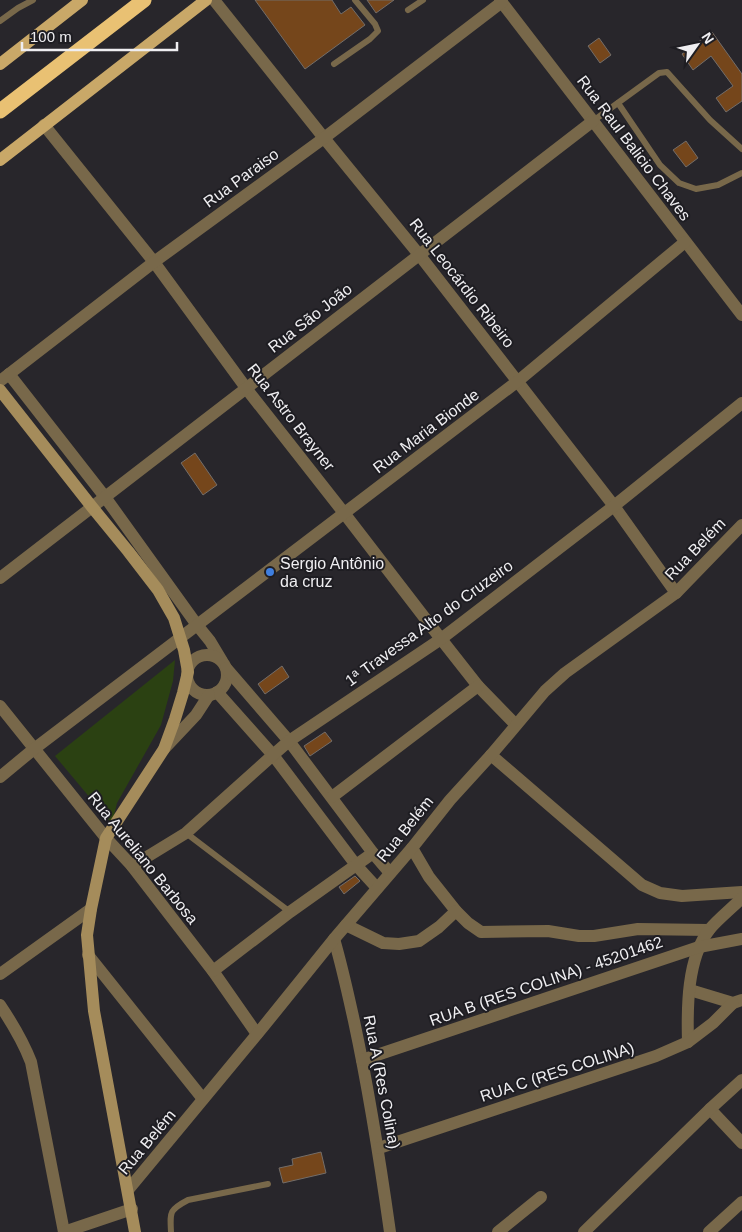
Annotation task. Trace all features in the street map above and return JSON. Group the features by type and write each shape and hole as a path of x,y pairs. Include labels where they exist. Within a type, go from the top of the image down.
{"highway":[{"path":"0,111 144,0"}],"main road":[{"path":"0,64 82,0"},
{"path":"0,160 206,0"},
{"path":"0,390 158,590 174,618 184,650 188,672 164,749 106,838 90,909 87,935 94,1010 135,1232"}],"street":[{"name":"Rua Leocárdio Ribeiro","path":"214,0 420,255 614,506 676,592"},
{"name":"Rua Paraiso","path":"4,378 154,262 324,138 502,1"},
{"name":"Rua Raul Balicio Chaves","path":"502,1 742,315"},
{"name":"Rua São João","path":"0,578 593,121"},
{"name":"Rua Astro Brayner","path":"44,125 154,262 246,388 441,639 478,686 516,725"},
{"name":"Rua Maria Bionde","path":"0,777 344,512 518,381 685,242"},
{"path":"4,378 105,497 210,641 224,665 226,679 221,689 213,693 203,694 193,688 188,678 190,665 201,656 216,657 224,665 289,742 390,873"},
{"name":"1ª Travessa Alto do Cruzeiro","path":"132,866 186,834 289,742 441,639 614,506 742,402"},
{"name":"Rua Belém","path":"128,1190 450,800 545,691 565,673 676,592 742,525"},
{"path":"332,797 478,686"},
{"path":"164,749 196,715 213,693"},
{"path":"213,693 273,755 356,864 377,888"},
{"name":"Rua Aureliano Barbosa","path":"0,706 106,838 132,866 213,971 257,1034"},
{"path":"491,755 642,885 660,893 682,896 742,892"},
{"path":"412,848 429,877 456,911 481,932 548,931 580,936 594,936 638,928 709,930"},
{"name":"Rua Belém","path":"213,971 290,912 373,853"},
{"path":"688,1042 690,990 693,967 699,947 709,930 742,898"},
{"path":"0,974 90,909"},
{"path":"346,925 383,942 399,944 419,941 439,927 456,911"},
{"name":"Rua A (Res Colina)","path":"334,939 362,1060 379,1148 390,1232"},
{"name":"RUA B (RES COLINA) - 45201462","path":"362,1060 699,947 742,939"},
{"path":"88,955 203,1099"},
{"path":"690,990 738,1002"},
{"name":"RUA C (RES COLINA)","path":"379,1148 656,1056 688,1042 738,1002"},
{"path":"0,1005 21,1038 30,1062 64,1232 132,1209"},
{"path":"584,1232 742,1080"},
{"path":"710,1110 742,1143"},
{"path":"498,1232 541,1197"},
{"path":"709,1232 742,1202"}],"lane":[{"path":"0,21 33,0"},
{"path":"334,64 370,39 378,31 375,24 355,0"},
{"path":"408,10 423,0"},
{"path":"593,121 659,73 667,72 710,120 742,149"},
{"path":"618,103 660,165 679,183 696,189 718,186 742,173"},
{"path":"186,834 290,912"},
{"path":"171,1232 170,1216 172,1210 188,1200 268,1184"}],"green space":[{"path":"175,660 173,681 161,725 117,803 112,824 55,756"}],"building":[{"path":"255,0 332,0 341,14 351,7 365,25 305,69"},
{"path":"367,0 394,0 376,13"},
{"path":"712,32 742,74 742,101 726,112 716,98 733,86 711,56 693,70 682,54"},
{"path":"599,38 611,55 600,63 588,46"},
{"path":"686,141 698,158 686,167 673,150"},
{"path":"195,453 217,485 203,495 181,463"},
{"path":"282,666 289,677 265,694 258,684"},
{"path":"325,732 332,741 310,756 304,746"},
{"path":"355,876 360,881 344,894 339,887"},
{"path":"321,1152 326,1173 283,1183 279,1168 293,1165 292,1159"}],"place":[{"name":"Sergio Antônio da cruz","path":"270,572"}]}
